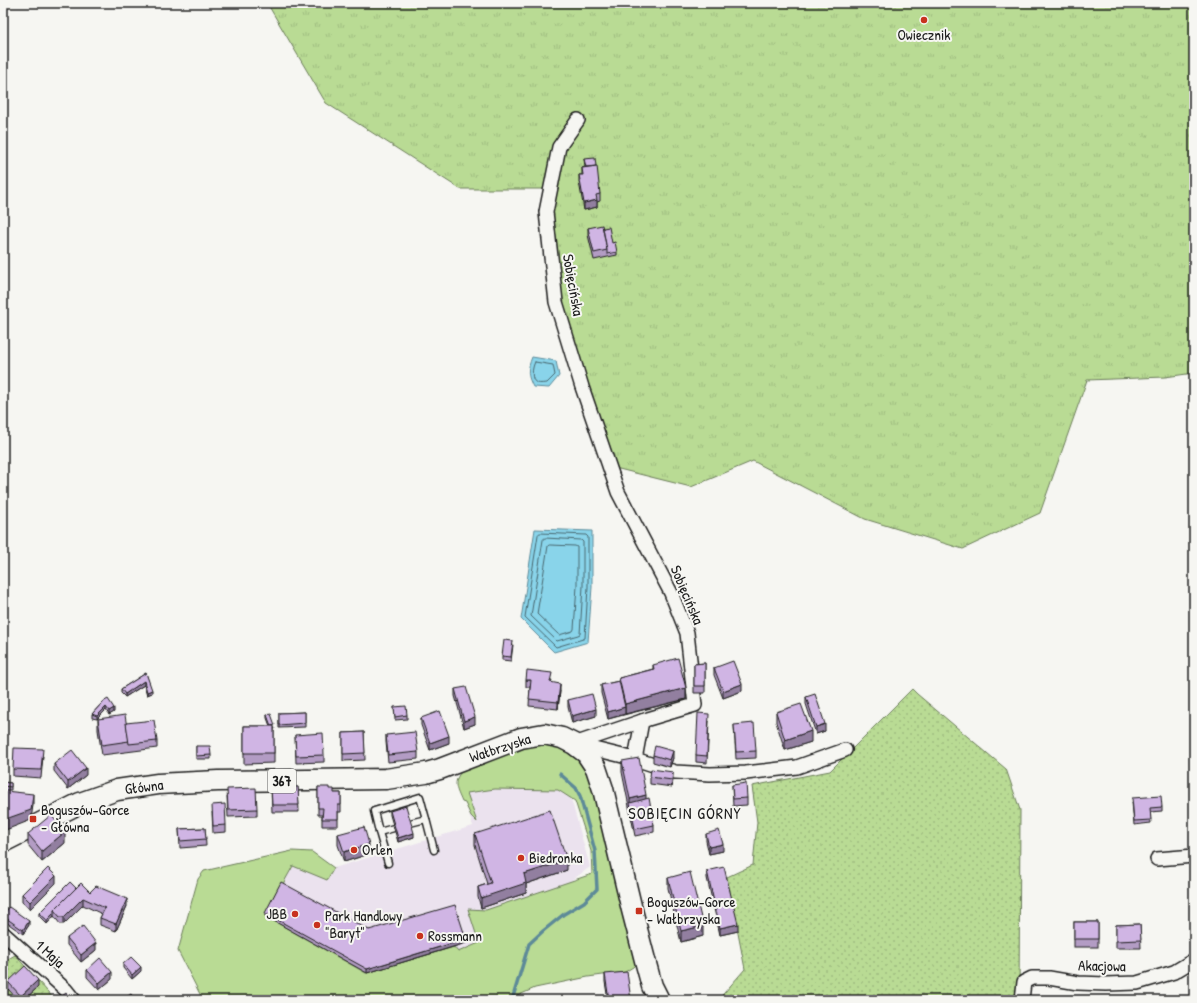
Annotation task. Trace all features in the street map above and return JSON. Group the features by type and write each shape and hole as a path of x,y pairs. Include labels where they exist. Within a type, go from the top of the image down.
{"main road":[{"name":"Wałbrzyska","path":"177,783 218,781 386,779 426,773 440,769 521,738 544,734 562,738 574,744 586,753 596,768 603,790 646,964 652,986 659,1000"},
{"name":"Główna","path":"3,842 80,803 117,790 158,784 177,783"}],"street":[{"name":"Sobięcińska","path":"574,744 695,705 687,633 671,593 618,492 582,387 556,302 546,212 559,147 578,120"},
{"path":"635,759 642,721"},
{"path":"574,744 635,759 675,772 710,774 746,773 797,767 844,750"},
{"path":"1158,859 1194,856"},
{"name":"1 Maja","path":"3,933 66,990 74,1000"},
{"name":"Akacjowa","path":"1022,1000 1024,982 1032,978 1049,978 1078,983 1106,984 1137,982 1174,972 1194,960"}],"lane":[{"path":"388,863 374,811 420,797 434,850"},
{"path":"410,823 426,819"},
{"path":"379,832 394,828"}],"shaded area":[{"path":"512,785 568,788 590,867 485,946 367,980 255,919 292,851 312,852 334,868 473,826 462,793"}],"green space":[{"path":"267,3 1194,3 1194,373 1165,377 1087,380 1040,513 963,549 865,519 753,461 691,487 607,466 564,319 549,189 460,189 326,103"},
{"path":"912,689 1006,769 1020,810 1019,1000 718,1000 745,969 727,877 753,865 757,822 752,786 830,771"},
{"path":"542,740 575,753 589,769 636,964 633,967 625,972 588,977 535,988 508,1000 203,1000 178,951 198,879 204,871 292,851 312,852 334,868 327,880 293,866 265,916 366,973 454,947 458,952 479,943 468,909 486,910 592,874 591,851 575,801 558,790 495,789 467,793 477,822 471,816 465,803 462,802 458,794 456,783 461,772"},
{"path":"15,955 55,1000 3,1000 3,962"}],"water":[{"path":"532,357 556,361 559,376 549,388 533,387 528,372"},
{"path":"535,529 592,531 592,587 588,642 554,652 521,619"}],"building":[{"path":"595,158 596,166 586,167 584,159"},
{"path":"597,166 600,194 596,195 597,200 584,203 579,175 583,175 582,168"},
{"path":"602,225 607,250 594,253 588,228"},
{"path":"609,227 612,243 615,242 617,252 607,254 603,228"},
{"path":"504,640 513,641 511,657 502,656"},
{"path":"678,658 686,688 625,704 619,678 654,669 653,665"},
{"path":"733,661 742,684 723,691 714,668"},
{"path":"705,663 705,686 694,686 694,664"},
{"path":"527,670 552,673 550,682 560,684 558,702 529,699 531,680 526,680"},
{"path":"146,673 152,690 147,692 144,681 125,694 121,689"},
{"path":"619,681 625,707 608,712 601,685"},
{"path":"466,687 475,717 464,721 455,689"},
{"path":"592,694 596,709 572,716 568,700"},
{"path":"815,694 825,724 816,727 806,697"},
{"path":"108,699 114,708 109,711 106,707 97,716 92,714 103,702"},
{"path":"801,704 811,731 785,740 776,712"},
{"path":"406,706 407,715 395,717 394,707"},
{"path":"440,711 449,736 430,743 421,718"},
{"path":"305,712 305,723 279,725 279,713"},
{"path":"698,713 709,714 707,756 696,755"},
{"path":"271,714 275,725 271,726 267,715"},
{"path":"125,715 129,741 102,745 98,719"},
{"path":"154,720 157,741 129,744 126,723"},
{"path":"754,723 756,751 736,752 734,725"},
{"path":"244,726 274,726 274,753 244,753"},
{"path":"364,732 365,753 343,754 343,733"},
{"path":"415,732 418,752 388,755 386,735"},
{"path":"323,733 324,755 296,756 295,735"},
{"path":"196,746 210,746 211,755 196,756"},
{"path":"655,746 673,751 670,760 653,755"},
{"path":"14,748 43,749 41,770 13,769"},
{"path":"72,750 86,768 68,782 54,764"},
{"path":"639,758 646,795 630,799 622,761"},
{"path":"651,769 673,772 672,780 650,777"},
{"path":"3,782 11,783 11,787 3,786"},
{"path":"746,783 747,798 733,799 732,785"},
{"path":"271,787 298,787 299,805 272,805"},
{"path":"318,787 329,787 329,789 334,789 334,793 341,793 341,805 338,805 338,819 322,819 323,808 318,808"},
{"path":"256,788 257,809 228,810 227,789"},
{"path":"5,791 33,794 31,810 3,820"},
{"path":"1161,796 1162,807 1150,808 1151,820 1134,821 1132,798"},
{"path":"649,798 654,825 635,829 630,803"},
{"path":"225,804 226,825 213,826 212,805"},
{"path":"406,806 414,833 398,838 390,811"},
{"name":"Biedronka","path":"550,810 567,860 524,874 526,883 481,898 478,887 491,883 475,834"},
{"path":"51,815 65,832 42,851 28,834"},
{"path":"364,827 369,844 344,852 338,834"},
{"path":"205,828 206,839 180,841 179,829"},
{"path":"719,830 723,844 709,847 706,834"},
{"path":"724,867 738,924 720,928 707,871"},
{"path":"48,868 56,876 30,902 22,894"},
{"path":"690,872 703,926 681,931 668,878"},
{"path":"70,882 76,888 54,910 54,913 47,920 39,913"},
{"name":"Park Handlowy \"Baryt\"","path":"281,882 369,930 455,905 466,939 367,969 265,913"},
{"path":"81,883 90,892 96,886 127,899 116,924 100,918 105,908 83,898 64,917 60,917 54,910"},
{"path":"9,907 29,921 23,930 3,916"},
{"path":"1074,922 1098,922 1098,939 1074,939"},
{"path":"1140,924 1141,940 1116,941 1116,925"},
{"path":"83,926 96,943 81,955 67,938"},
{"path":"131,957 141,967 132,975 123,964"},
{"path":"100,958 112,972 99,983 87,970"},
{"path":"25,966 38,980 21,996 8,982"},
{"path":"627,972 631,1000 609,1000 605,974"},
{"path":"66,993 72,1000 57,1000"},
{"path":"131,994 135,1000 122,1000"}],"waterway":[{"path":"512,1000 529,944 564,914 584,902 597,889 595,851 580,796 576,788 560,774"}],"place":[{"name":"Owiecznik","path":"924,20"},
{"name":"Boguszów-Gorce - Główna","path":"33,819"},
{"name":"Orlen","path":"354,850"},
{"name":"Biedronka","path":"521,858"},
{"name":"Boguszów-Gorce - Wałbrzyska","path":"639,911"},
{"name":"JBB","path":"295,914"},
{"name":"Park Handlowy \"Baryt\"","path":"317,925"},
{"name":"Rossmann","path":"420,936"}],"district":[{"name":"SOBIĘCIN GÓRNY","path":"685,813"}]}
